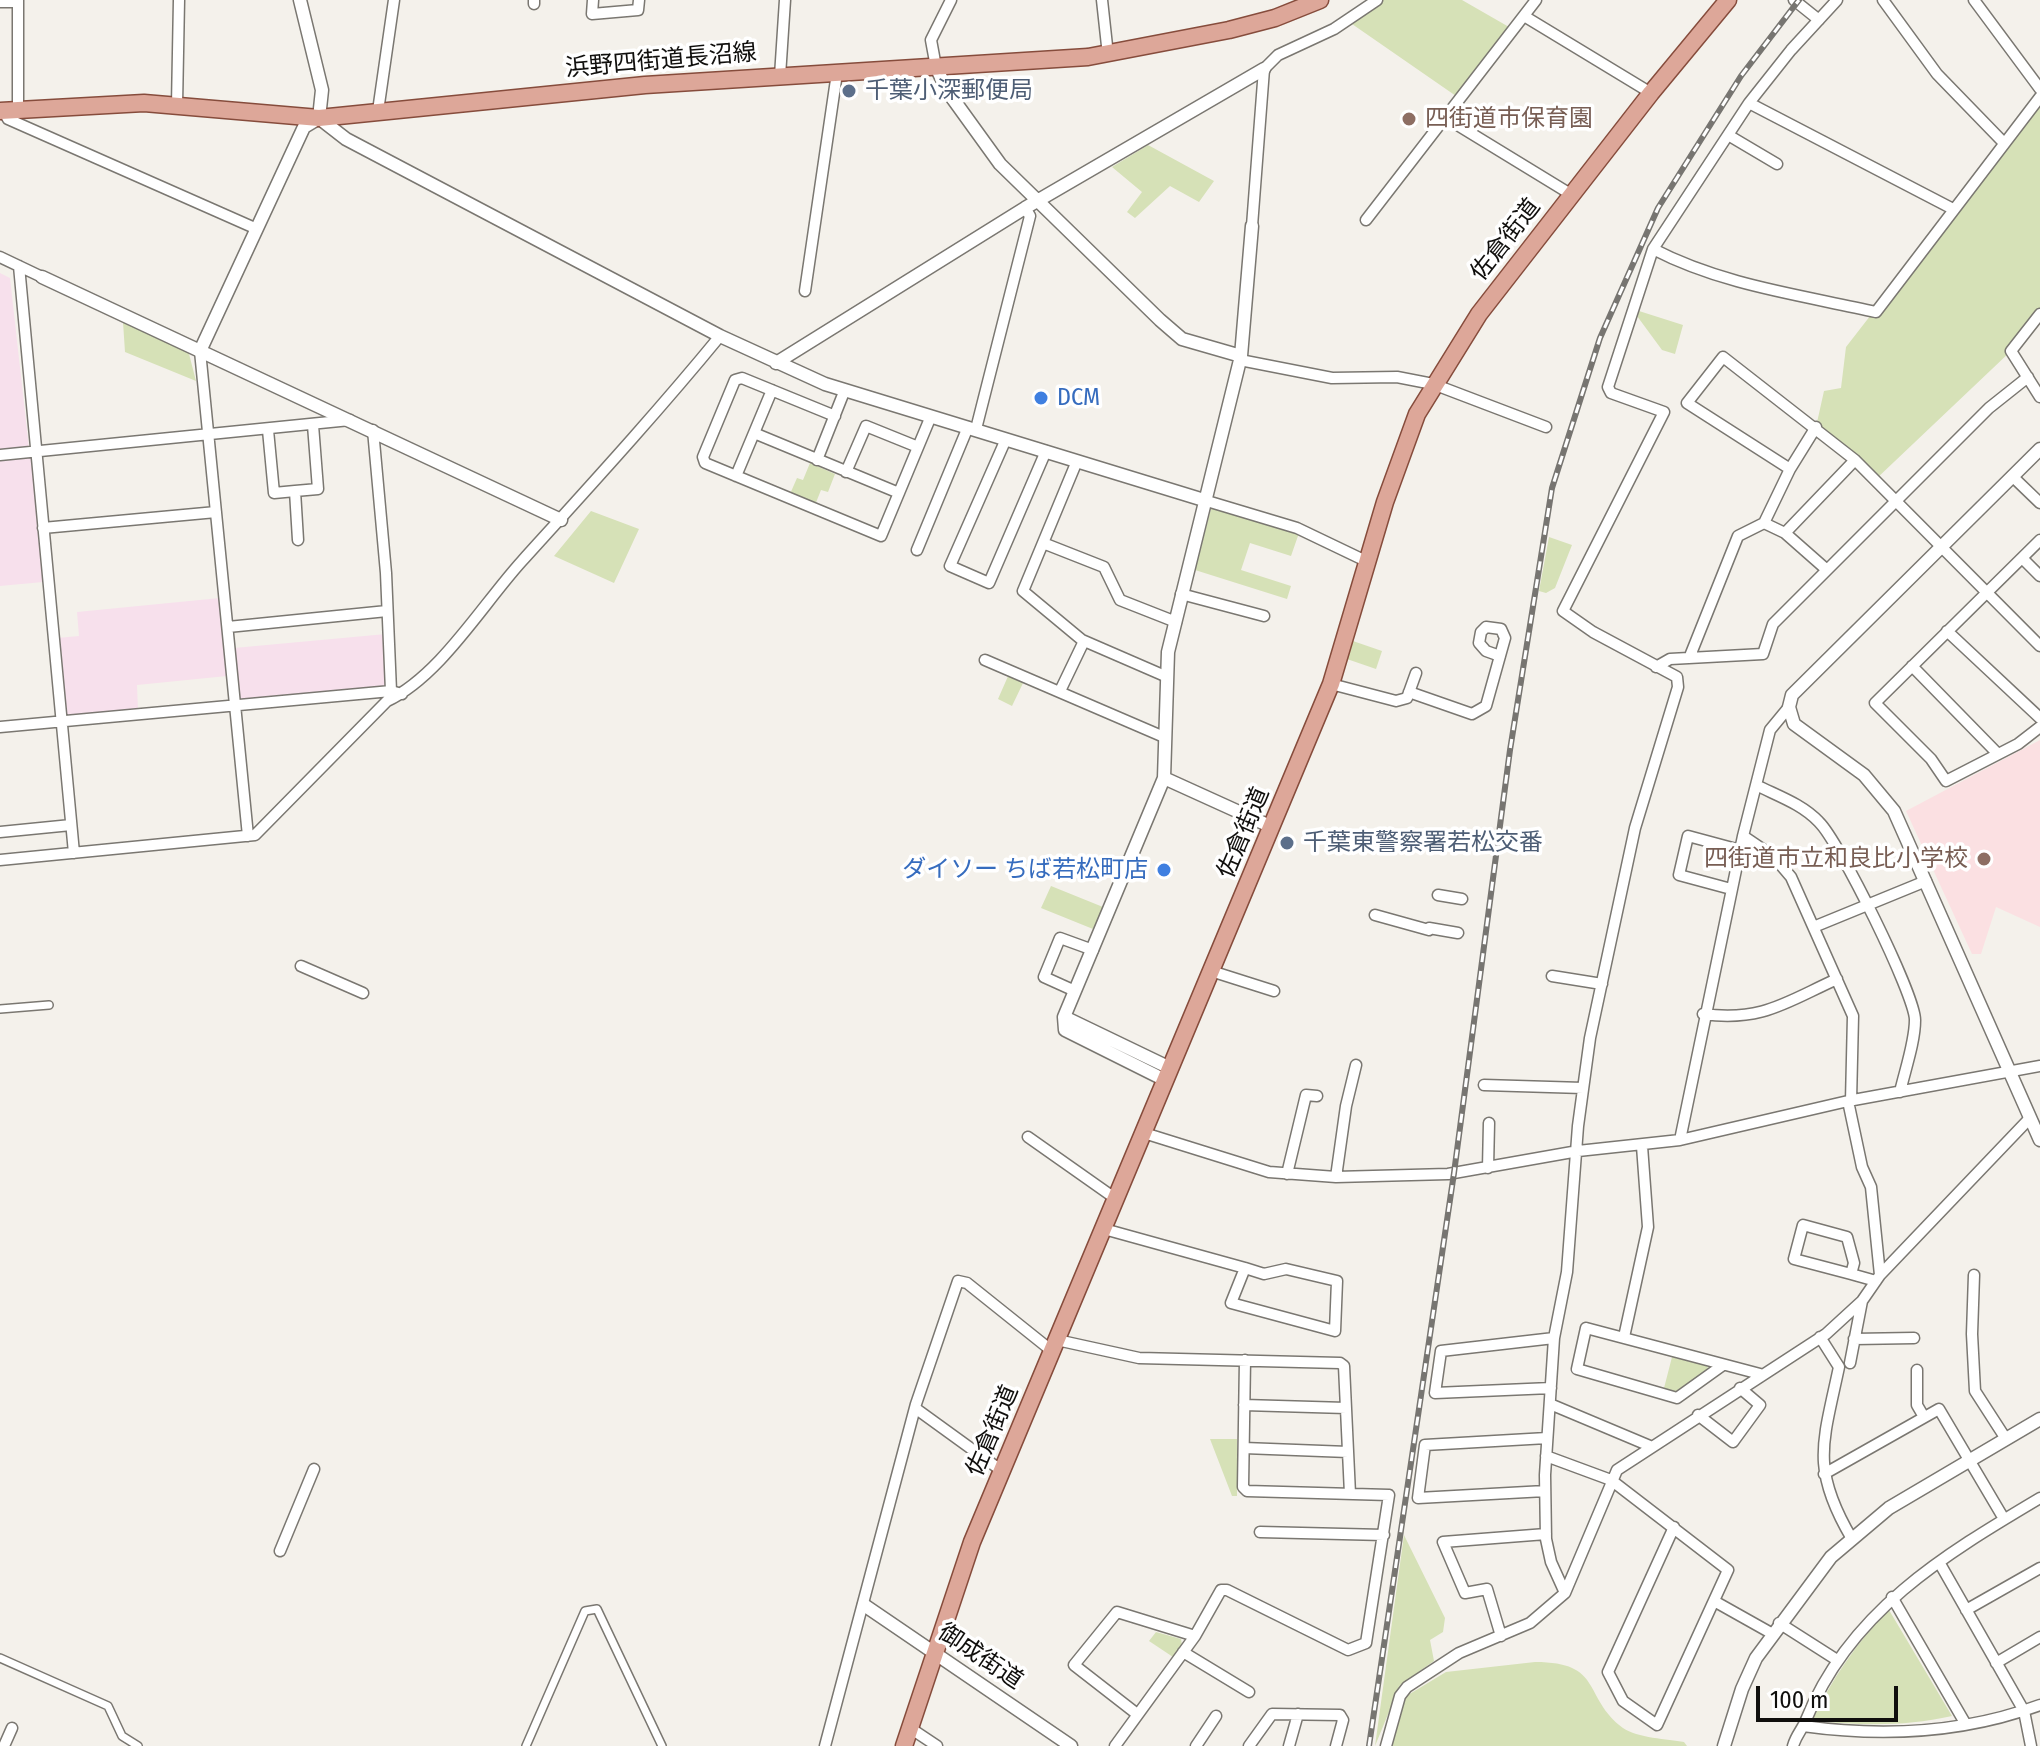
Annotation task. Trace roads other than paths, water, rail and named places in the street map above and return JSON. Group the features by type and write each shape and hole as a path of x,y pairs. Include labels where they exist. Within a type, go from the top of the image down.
{"main road":[{"name":"佐倉街道","path":"904,1746 972,1542 1331,684 1406,438 1433,384 1479,314 1651,93 1728,0"},
{"name":"浜野四街道長沼線","path":"7,110 97,104 177,105 319,118 645,85 1108,55 1229,30 1317,1"}],"street":[{"path":"177,105 179,0"},
{"path":"300,0 322,90 319,118"},
{"path":"378,111 394,0"},
{"path":"593,0 592,14 638,10 639,0"},
{"path":"780,76 785,0"},
{"path":"951,0 931,40 936,67 948,92 1000,164 1041,200 1182,339 1241,358 1332,378 1397,377 1433,384 1546,427"},
{"path":"1102,0 1108,55"},
{"path":"776,363 1025,208 1264,69 1278,55 1334,29 1377,0"},
{"path":"1366,220 1536,0"},
{"path":"1794,0 1819,20"},
{"path":"1565,1593 1551,1562 1546,1534 1546,1456 1554,1338 1567,1272 1583,1088 1635,828 1678,687 1677,677 1563,611 1664,412 1611,393 1608,387 1653,249 1749,103 1791,50 1837,0"},
{"path":"1883,0 1937,74 2003,142"},
{"path":"1974,0 2040,89"},
{"path":"0,2 18,1 8,119 257,229"},
{"path":"1524,16 1651,93"},
{"path":"1168,1074 1065,1030 1064,1017 1164,778 1165,676 1181,594 1241,358 1264,69"},
{"path":"805,291 837,73"},
{"path":"1653,249 1685,265 1726,278 1876,312 2040,97"},
{"path":"1749,103 1953,209"},
{"path":"248,836 200,351 304,127 319,118"},
{"path":"319,118 346,139 720,336 844,392 1297,528 1368,562"},
{"path":"1446,118 1572,195"},
{"path":"1728,135 1777,164"},
{"path":"917,550 972,428 1030,216 1025,208"},
{"path":"0,257 561,520"},
{"path":"19,266 74,853"},
{"path":"2040,314 2011,351 2040,397"},
{"path":"0,727 397,692 414,686 657,413 720,336"},
{"path":"1790,469 1687,403 1723,357 1855,460 1986,593 2038,641"},
{"path":"1656,667 1670,659 1690,656 1763,654 1773,624 1989,408 2028,377"},
{"path":"835,416 742,378 735,380 703,457 705,463 881,536 931,416"},
{"path":"736,476 772,390"},
{"path":"817,460 844,392"},
{"path":"0,455 350,420"},
{"path":"268,430 274,493 318,489 313,425"},
{"path":"846,472 866,426 918,447"},
{"path":"1690,656 1738,536 1764,523 1790,469 1816,427"},
{"path":"373,430 387,611 397,692"},
{"path":"754,433 899,493"},
{"path":"1006,439 950,566 989,583 1046,451"},
{"path":"1680,1140 1703,1014 1770,730 1789,707 1792,695 2040,449"},
{"path":"1785,533 1855,460"},
{"path":"1077,461 1023,591 1084,641 1165,676"},
{"path":"2012,476 2040,503"},
{"path":"295,491 298,540"},
{"path":"43,528 216,512"},
{"path":"1764,523 1785,533 1827,570"},
{"path":"2040,540 1875,703 1931,759 1946,781 1998,754 2040,727"},
{"path":"1043,543 1104,567 1120,600 1176,622"},
{"path":"2022,558 2040,576"},
{"path":"1181,594 1264,616"},
{"path":"228,627 387,611"},
{"path":"1947,631 2040,718"},
{"path":"1060,691 1084,641"},
{"path":"1409,692 1472,714 1486,706 1500,656"},
{"path":"985,660 1164,737"},
{"path":"1912,666 1998,754"},
{"path":"1331,684 1396,701 1407,698 1416,673"},
{"path":"0,860 255,835 397,692"},
{"path":"1789,707 1794,724 1864,775 1894,811 2034,1120 2040,1140"},
{"path":"1164,778 1272,827"},
{"path":"1756,785 1800,806 1820,822 1840,849 1868,905 1915,1018 1900,1092"},
{"path":"0,832 71,825"},
{"path":"1731,889 1679,875 1688,836 1740,850"},
{"path":"1743,836 1774,857 1791,877 1816,926 1853,1016 1850,1101 1862,1167 1871,1187 1878,1278"},
{"path":"1816,926 1926,881"},
{"path":"1438,895 1462,899"},
{"path":"1375,915 1458,933"},
{"path":"1075,991 1044,977 1060,938 1093,950"},
{"path":"301,966 363,993"},
{"path":"1211,971 1274,991"},
{"path":"1552,976 1602,984"},
{"path":"1703,1014 1737,1019 1761,1014 1837,979"},
{"path":"0,1009 49,1005"},
{"path":"1336,1177 1346,1106 1356,1065"},
{"path":"1144,1133 1269,1172 1336,1177 1448,1174 1578,1151 1680,1140 1850,1101 2040,1066"},
{"path":"1484,1085 1583,1088"},
{"path":"1287,1174 1306,1095 1317,1096"},
{"path":"1386,1746 1400,1696 1407,1687 1459,1653 1530,1623 1565,1593 1617,1470 1820,1337 1862,1301 1878,1278 2034,1120"},
{"path":"1488,1168 1489,1123"},
{"path":"1028,1137 1116,1199"},
{"path":"1624,1337 1648,1227 1642,1146"},
{"path":"1851,1274 1854,1263 1847,1237 1803,1225 1794,1259 1851,1274 1878,1278"},
{"path":"1104,1229 1245,1268 1264,1274 1286,1269 1337,1281 1335,1331 1231,1303 1245,1268"},
{"path":"1974,1275 1972,1334 1975,1391 2006,1439"},
{"path":"825,1746 915,1408 958,1281 967,1283 1055,1345 1139,1358 1340,1363 1344,1366 1350,1494"},
{"path":"1850,1363 1862,1301"},
{"path":"1723,1365 1677,1398 1577,1369 1586,1328 1760,1374"},
{"path":"1820,1337 1839,1367 1824,1439 1824,1474 1827,1492 1852,1539"},
{"path":"1551,1388 1435,1393 1441,1351 1554,1338"},
{"path":"1854,1339 1914,1338"},
{"path":"1115,1746 1195,1636 1218,1593 1227,1590 1348,1650 1366,1643 1373,1614 1389,1495 1247,1491 1243,1487 1245,1360"},
{"path":"1917,1370 1917,1405 1924,1417"},
{"path":"1698,1415 1733,1442 1760,1405 1740,1388"},
{"path":"1550,1404 1650,1446"},
{"path":"1244,1405 1346,1408"},
{"path":"915,1408 1002,1471"},
{"path":"1824,1474 1939,1409 2004,1519"},
{"path":"1724,1746 1742,1689 1775,1628 1831,1557 1889,1508 2040,1419"},
{"path":"1545,1491 1418,1498 1425,1445 1547,1438"},
{"path":"1244,1448 1348,1452"},
{"path":"1546,1456 1611,1480 1674,1527 1728,1570 1657,1725 1623,1701 1608,1672 1674,1527"},
{"path":"280,1551 314,1469"},
{"path":"1793,1746 1797,1731 1803,1726 1817,1692 1837,1660 1892,1597 1939,1562 2040,1498"},
{"path":"1260,1532 1384,1535"},
{"path":"1501,1636 1487,1589 1465,1593 1443,1542 1546,1534"},
{"path":"1939,1562 2024,1711 2031,1746"},
{"path":"1966,1610 2040,1568"},
{"path":"1892,1597 1965,1723"},
{"path":"1714,1601 1837,1660"},
{"name":"御成街道","path":"864,1605 1071,1746"},
{"path":"526,1746 585,1611 597,1609 662,1746"},
{"path":"1137,1714 1074,1665 1117,1612 1195,1636"},
{"path":"1996,1663 2040,1637"},
{"path":"1183,1652 1246,1687"},
{"path":"0,1658 108,1706 122,1736 138,1746"},
{"path":"1803,1726 1871,1734 1910,1732 2024,1711 2040,1705"},
{"path":"1249,1746 1272,1714 1340,1715 1343,1720 1336,1746"},
{"path":"1289,1746 1298,1714"},
{"path":"1196,1746 1215,1723"},
{"path":"4,1746 12,1728"},
{"path":"910,1728 934,1745"}],"railway":[{"path":"1369,1746 1454,1173 1510,750 1552,488 1600,338 1658,208 1741,76 1799,0"}],"place":[{"name":"千葉小深郵便局","path":"849,91"},
{"name":"四街道市保育園","path":"1409,119"},
{"name":"DCM","path":"1041,398"},
{"name":"千葉東警察署若松交番","path":"1287,843"},
{"name":"四街道市立和良比小学校","path":"1984,859"},
{"name":"ダイソー ちば若松町店","path":"1164,870"}]}
